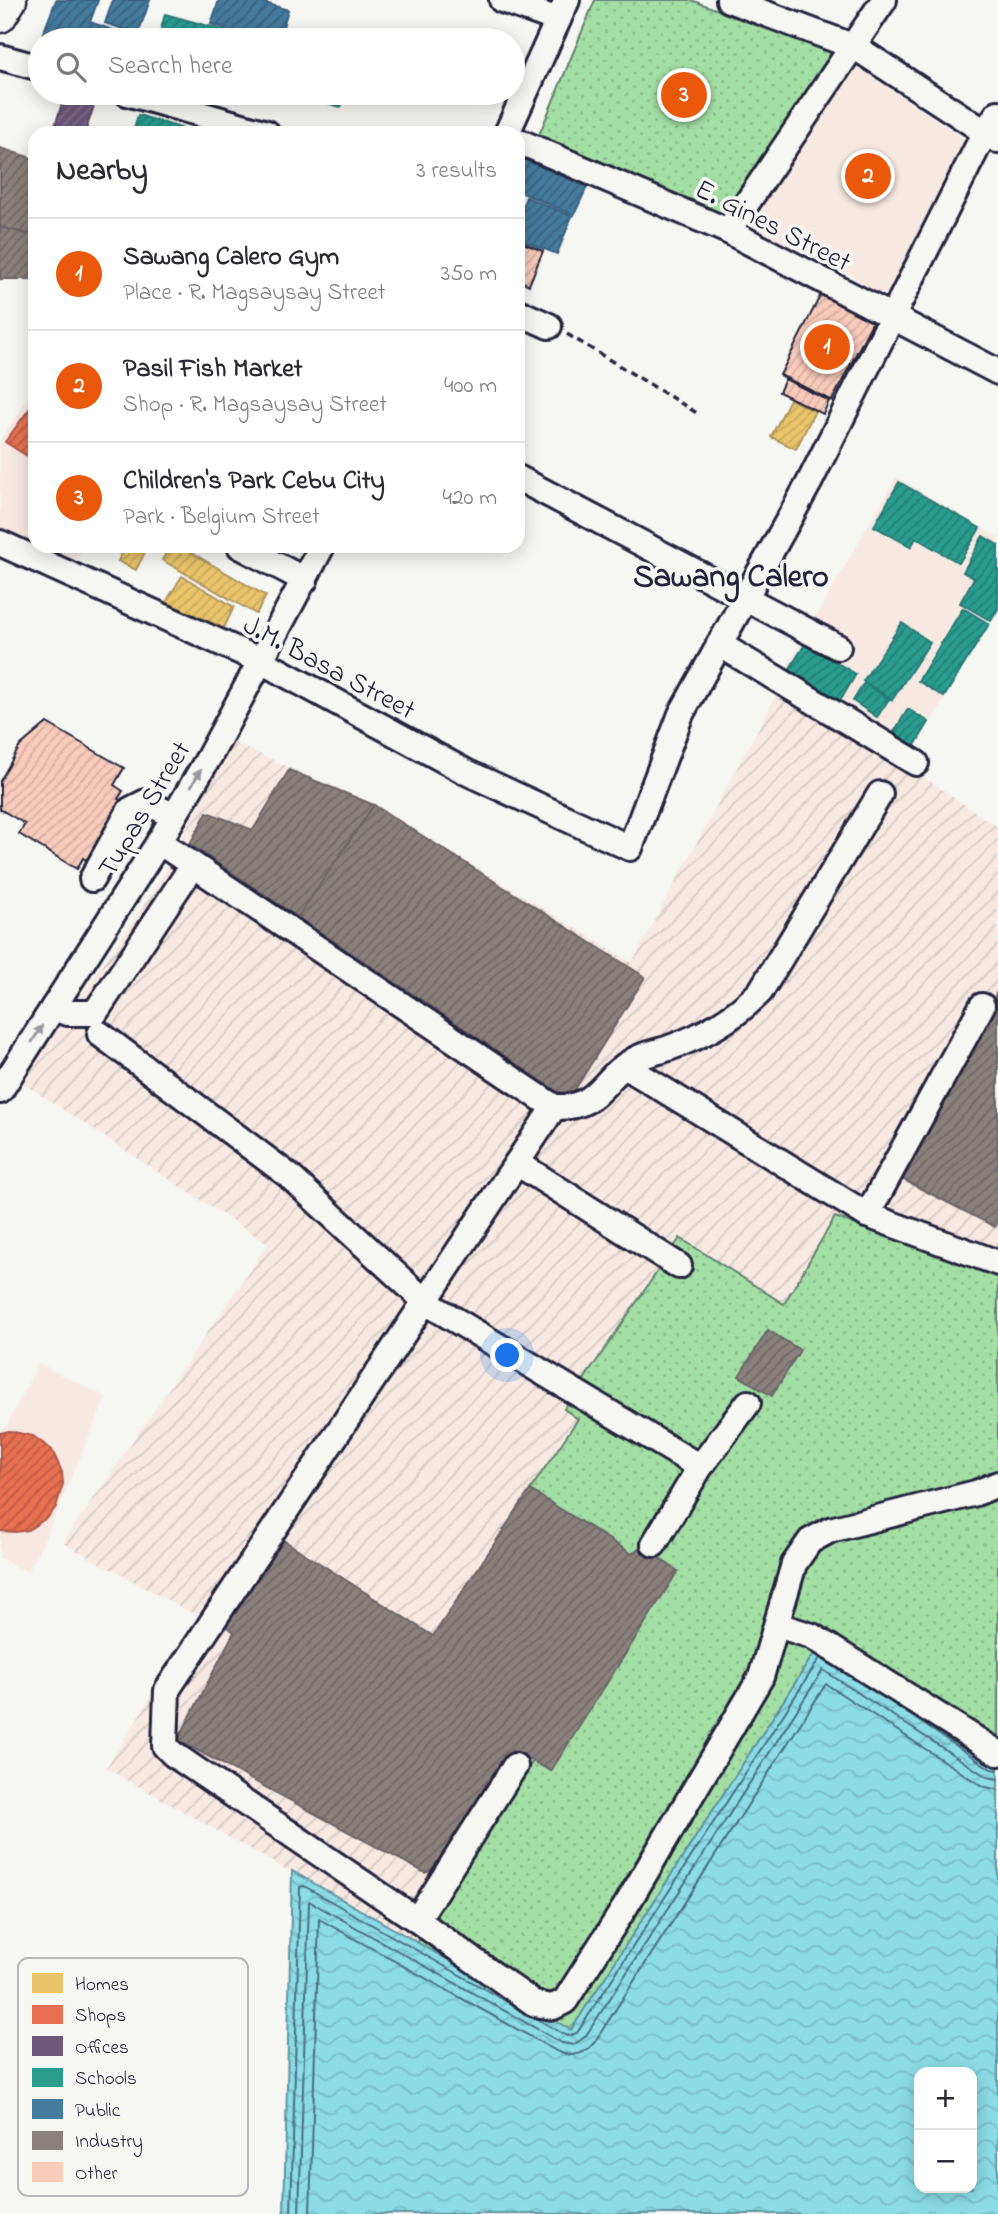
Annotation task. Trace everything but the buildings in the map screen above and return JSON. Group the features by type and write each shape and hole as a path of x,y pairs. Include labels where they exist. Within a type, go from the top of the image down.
{"main road":[{"path":"0,16 10,0"}],"street":[{"path":"502,0 563,10 525,95"},
{"path":"730,0 855,47 994,129 890,316 809,483 719,644 916,763"},
{"path":"728,231 855,47 884,0"},
{"path":"0,57 28,65"},
{"path":"169,105 242,126"},
{"path":"511,126 521,105"},
{"name":"E. Gines Street","path":"525,144 728,231 998,372"},
{"path":"525,315 549,326"},
{"path":"525,482 838,647"},
{"name":"J.M. Basa Street","path":"0,543 258,660 466,772 630,848 681,714 719,644"},
{"path":"253,553 305,580"},
{"name":"Tupas Street","path":"0,1091 7,1064 53,1008 159,842 318,553"},
{"path":"159,842 554,1107 573,1108 589,1101 635,1059 705,1035 743,1009 760,992 880,794"},
{"path":"92,879 130,810 146,802 174,816"},
{"path":"53,1008 68,1013 95,1013 193,865"},
{"path":"867,1214 982,1006"},
{"path":"100,1034 288,1175 427,1303 700,1467"},
{"path":"625,1066 867,1214 998,1263"},
{"path":"554,1107 427,1303 167,1690 163,1718 165,1746 173,1754 535,2004 553,2007 565,2001 588,1968 738,1719 761,1677 794,1564 810,1541 830,1530 976,1493 998,1484"},
{"path":"517,1163 679,1266"},
{"path":"654,1544 700,1467 748,1403"},
{"path":"777,1625 812,1636 998,1753"},
{"path":"417,1920 515,1766"}],"path":[{"path":"549,326 697,413"}],"shaded area":[{"path":"857,67 972,144 891,293 877,293 804,242 796,252 760,230 770,217 759,209"},
{"path":"28,398 28,543 0,531 0,440"},
{"path":"896,477 998,537 998,610 912,754 785,671"},
{"path":"51,553 80,553 74,563"},
{"path":"783,683 998,827 998,1765 819,1646 571,2030 106,1768 201,1618 63,1543 268,1244 21,1082 154,891 232,742 374,805 632,963"},
{"path":"38,1363 106,1397 28,1572 0,1558 0,1429 7,1426"}],"green space":[{"path":"595,0 691,0 839,54 729,217 539,135"},
{"path":"835,1217 998,1277 998,1750 819,1646 571,2030 417,1943 533,1761 551,1771 641,1546 632,1554 530,1490 578,1419 564,1409 680,1238 784,1304"}],"water":[{"path":"819,1646 998,1765 998,2214 284,2214 292,1871 571,2030"}],"place":[{"name":"Children's Park Cebu City","path":"684,95"},
{"name":"Pasil Fish Market","path":"868,176"},
{"name":"Sawang Calero Gym","path":"827,347"}],"district":[{"name":"Sawang Calero","path":"731,575"}]}
